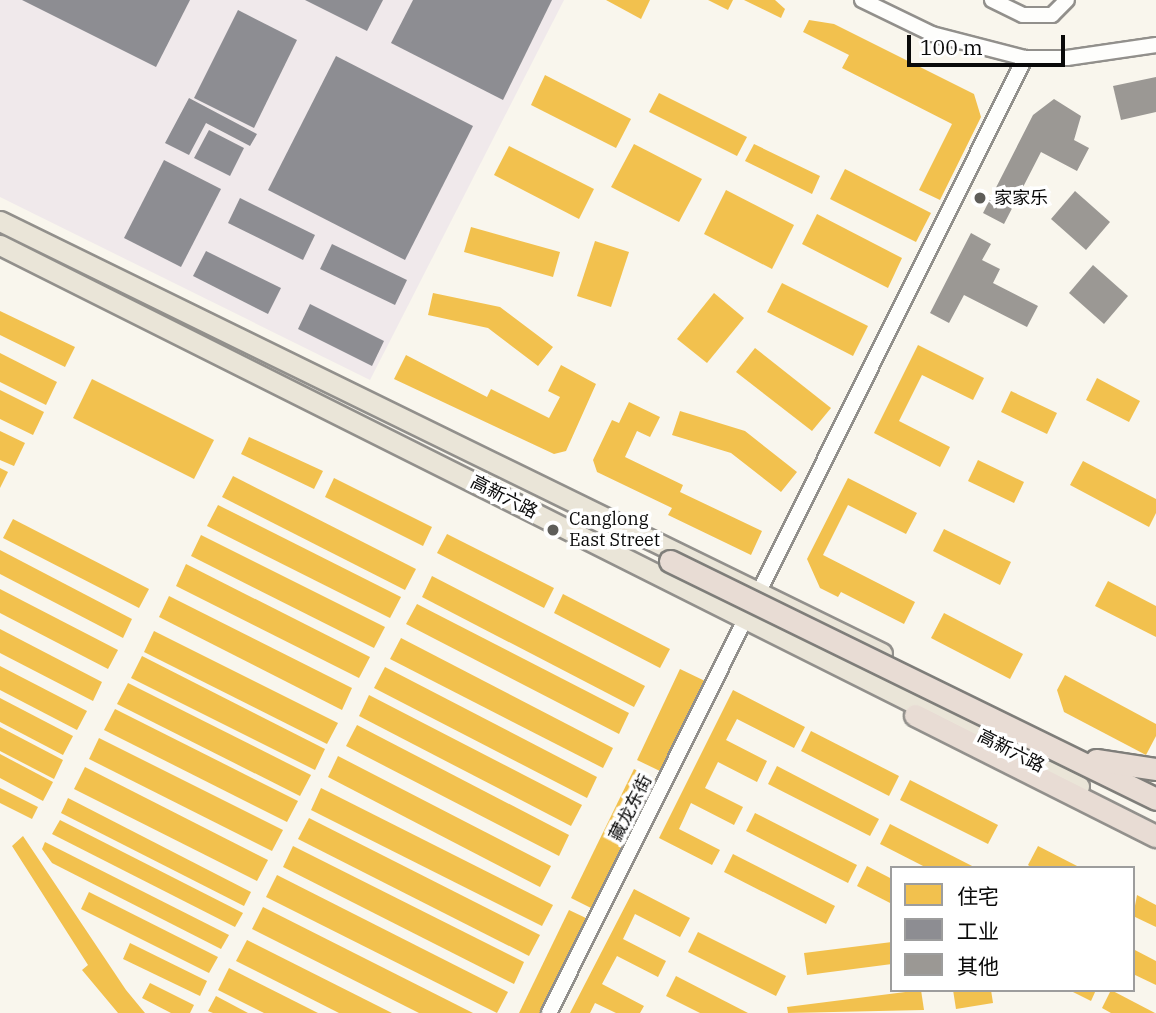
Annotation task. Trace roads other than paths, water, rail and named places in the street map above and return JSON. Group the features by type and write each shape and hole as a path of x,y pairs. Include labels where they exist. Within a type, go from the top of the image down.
{"highway":[{"path":"670,561 1156,799"},
{"path":"915,715 1156,836"},
{"path":"1031,738 1117,766 1156,769"}],"main road":[{"name":"高新六路","path":"0,221 1156,789"},
{"name":"高新六路","path":"0,245 1156,826"}],"street":[{"path":"862,0 933,34 1025,58 1067,58 1156,45"},
{"path":"992,0 1023,15 1052,15 1067,0"},
{"name":"藏龙东街","path":"549,1013 1025,58"}],"place":[{"name":"家家乐","path":"980,198"},
{"name":"Canglong East Street","path":"553,530"}]}
